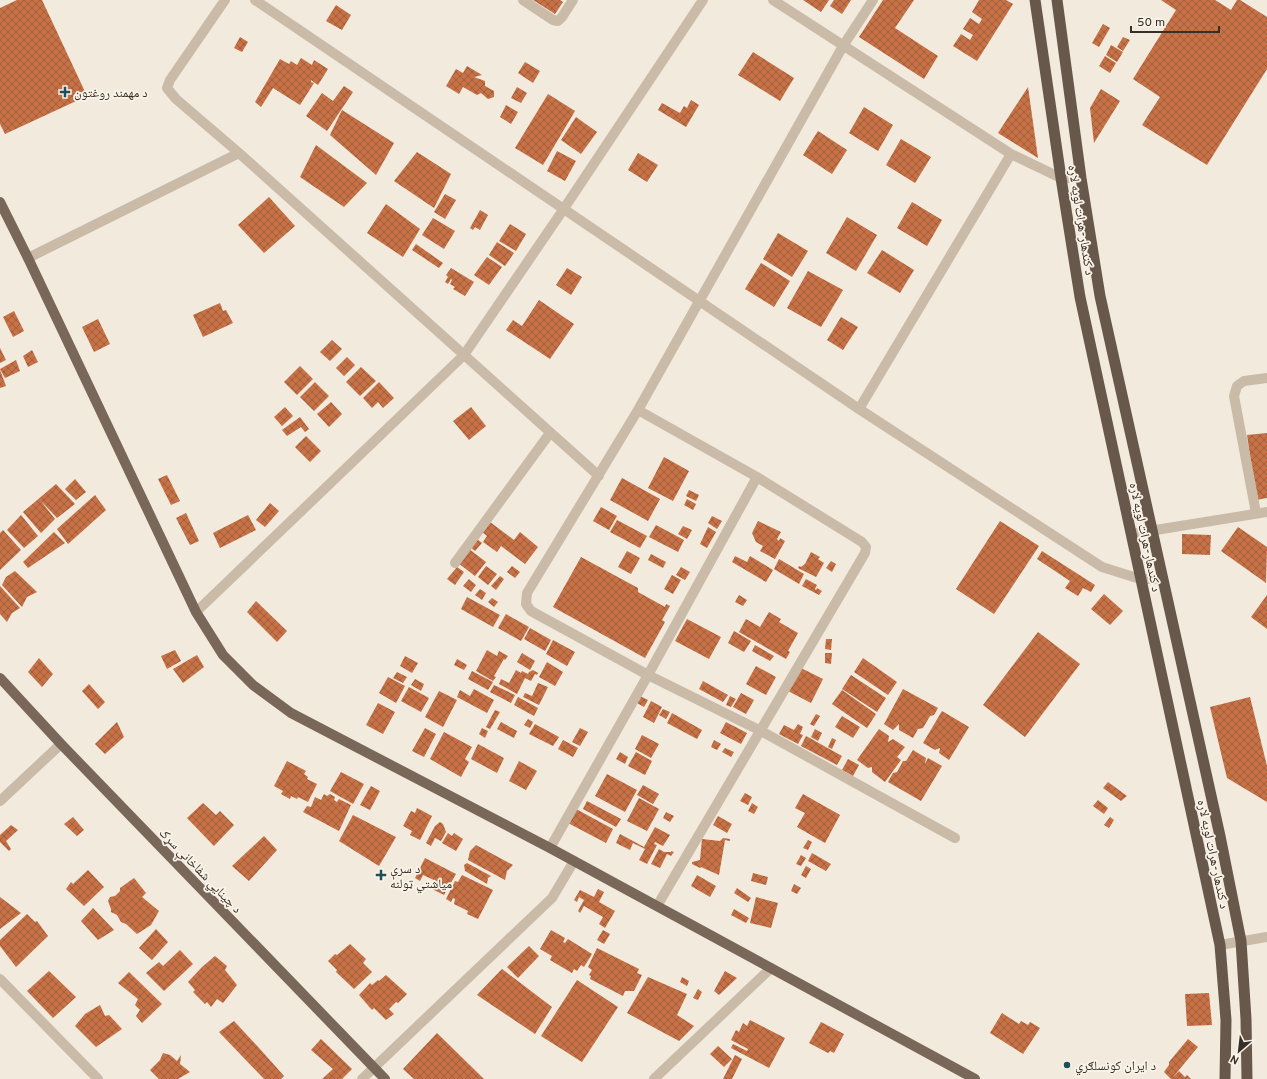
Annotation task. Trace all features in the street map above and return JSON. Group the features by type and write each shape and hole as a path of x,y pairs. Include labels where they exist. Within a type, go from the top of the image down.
{"highway":[{"name":"د کندهار-هرات لويه لاره","path":"1035,0 1080,297 1220,945 1226,1020 1225,1079"},
{"name":"د کندهار-هرات لويه لاره","path":"1057,0 1081,178 1100,296 1220,836 1241,941 1246,1019 1247,1079"}],"main road":[{"path":"0,202 196,612 223,655 253,685 291,713 550,848 975,1079"},
{"name":"د چينايي شفاخانې سړک","path":"0,678 61,744 385,1079"}],"street":[{"path":"225,0 170,80 167,88 176,99 239,153 599,476"},
{"path":"255,0 859,409 1102,567 1140,579 1162,579"},
{"path":"523,0 553,20 558,21 573,0"},
{"path":"196,612 464,355 703,0"},
{"path":"773,0 1011,154 1061,178 1081,178"},
{"path":"873,0 843,46 638,410 527,593 526,604 531,611 648,674 761,731 955,838"},
{"path":"28,258 239,153"},
{"path":"859,409 1011,154"},
{"path":"1256,513 1234,396 1237,386 1244,381 1267,378"},
{"path":"638,410 757,477 862,542 866,547 865,553 657,906"},
{"path":"455,563 550,433"},
{"path":"550,848 757,477"},
{"path":"1131,534 1267,512"},
{"path":"0,801 61,744"},
{"path":"362,1079 552,898 574,861"},
{"path":"1220,945 1267,937"},
{"path":"654,1079 771,968"},
{"path":"0,979 98,1079"}],"building":[{"path":"17,0 42,0 87,96 5,134 0,124 0,8"},
{"path":"533,0 560,0 563,2 555,14"},
{"path":"803,0 829,0 821,12"},
{"path":"834,0 851,0 842,14 830,6"},
{"path":"883,0 914,0 895,28 938,56 924,79 859,37"},
{"path":"979,0 1006,0 1013,4 977,61 953,46 961,34 970,40 973,35 963,29 970,18 979,24 982,19 972,12"},
{"path":"1161,0 1215,0 1231,10 1237,0 1240,0 1267,17 1267,69 1207,165 1142,125 1160,97 1133,79 1176,10"},
{"path":"336,5 351,15 342,30 326,21"},
{"path":"1103,24 1110,28 1099,47 1092,43"},
{"path":"240,37 248,42 242,52 234,48"},
{"path":"1123,37 1130,40 1123,51 1117,47"},
{"path":"1111,45 1123,52 1117,62 1106,55"},
{"path":"753,52 794,78 780,101 738,75"},
{"path":"1105,56 1116,63 1110,73 1099,66"},
{"path":"301,58 312,65 314,60 328,69 318,85 311,80 311,82 314,83 300,105 273,88 261,107 255,102 280,59 289,64 291,61 297,65"},
{"path":"525,62 540,71 533,83 518,73"},
{"path":"467,66 482,75 474,77 485,81 485,86 494,91 494,97 488,99 481,93 477,95 463,87 459,94 446,86 456,69 463,73"},
{"path":"344,86 353,92 327,131 306,116 322,93 333,101"},
{"path":"517,87 527,93 521,103 511,98"},
{"path":"1028,87 1038,158 998,133"},
{"path":"1101,89 1120,101 1094,143 1090,108"},
{"path":"548,94 575,111 543,165 515,148"},
{"path":"691,100 699,105 686,127 658,110 662,103 680,113 684,106 687,108"},
{"path":"506,105 518,112 511,124 500,117"},
{"path":"864,107 893,125 878,151 849,133"},
{"path":"342,110 394,143 376,175 330,135"},
{"path":"576,117 597,132 581,154 561,140"},
{"path":"818,131 847,150 832,174 803,155"},
{"path":"901,139 931,157 915,183 886,165"},
{"path":"316,145 367,183 344,207 300,177"},
{"path":"557,151 576,161 565,181 547,171"},
{"path":"417,152 451,174 434,208 394,181"},
{"path":"638,153 658,165 647,182 628,170"},
{"path":"445,194 456,200 445,219 434,212"},
{"path":"269,197 295,226 264,253 238,225"},
{"path":"912,202 942,220 927,246 897,228"},
{"path":"386,204 420,229 403,257 367,233"},
{"path":"480,210 488,215 480,230 475,227 473,230 470,228"},
{"path":"847,217 877,235 856,271 826,253"},
{"path":"433,218 455,231 444,249 422,235"},
{"path":"510,224 526,234 516,251 499,241"},
{"path":"778,233 808,251 792,277 763,259"},
{"path":"497,242 514,253 505,266 489,255"},
{"path":"416,244 443,263 439,268 412,250"},
{"path":"882,250 914,270 900,293 867,273"},
{"path":"487,257 502,267 489,285 474,275"},
{"path":"761,263 790,281 774,307 745,289"},
{"path":"451,268 474,282 465,296 453,289 455,287 450,284 451,279 448,284 445,282 448,277 446,275"},
{"path":"567,268 582,277 571,295 556,285"},
{"path":"808,271 843,290 821,327 787,308"},
{"path":"539,300 574,324 550,359 506,330 513,320 522,326"},
{"path":"220,303 223,311 226,310 233,323 203,337 193,315"},
{"path":"14,311 24,331 13,337 3,317"},
{"path":"841,317 858,327 843,350 827,340"},
{"path":"98,319 110,344 94,352 82,327"},
{"path":"332,340 342,349 330,361 320,352"},
{"path":"0,348 6,360 0,363"},
{"path":"32,350 38,362 28,367 23,356"},
{"path":"347,357 355,365 344,376 336,368"},
{"path":"16,360 20,371 5,378 0,369"},
{"path":"300,366 313,379 297,395 284,382"},
{"path":"361,367 376,381 360,396 346,382"},
{"path":"0,370 6,386 0,388"},
{"path":"315,382 329,396 314,411 300,397"},
{"path":"379,382 394,398 383,408 378,402 372,408 363,398"},
{"path":"331,402 342,414 329,427 317,414"},
{"path":"285,407 293,416 282,426 274,417"},
{"path":"471,407 486,426 469,440 453,421"},
{"path":"300,417 309,429 305,432 301,427 287,436 282,430"},
{"path":"1267,433 1267,498 1256,500 1247,435"},
{"path":"306,436 321,451 310,462 295,447"},
{"path":"664,457 689,471 673,501 648,488"},
{"path":"167,475 180,501 171,505 158,479"},
{"path":"622,478 660,499 648,521 610,500"},
{"path":"75,479 86,492 76,500 65,489"},
{"path":"56,484 75,504 57,518 40,500 55,519 41,533 23,512"},
{"path":"689,490 699,495 696,501 686,496"},
{"path":"95,495 106,510 68,544 57,529"},
{"path":"687,499 696,504 693,510 684,505"},
{"path":"270,503 279,511 265,527 256,520"},
{"path":"601,507 617,516 609,530 593,521"},
{"path":"186,513 199,541 190,545 176,518"},
{"path":"21,515 38,536 24,548 7,530"},
{"path":"248,515 256,530 220,548 213,533"},
{"path":"712,516 722,521 717,529 708,523"},
{"path":"617,520 647,536 640,548 610,532"},
{"path":"758,521 781,532 777,539 779,541 780,538 785,541 775,559 760,551 763,546 756,542 752,533"},
{"path":"1000,521 1039,546 994,614 956,589"},
{"path":"490,522 514,540 520,532 538,547 525,564 501,546 497,552 483,542 487,536 482,532"},
{"path":"656,525 684,540 678,552 649,537"},
{"path":"683,526 692,530 687,539 678,534"},
{"path":"708,527 716,532 707,548 700,544"},
{"path":"1238,527 1267,547 1266,583 1221,551"},
{"path":"3,530 21,550 0,570 0,533"},
{"path":"54,532 65,543 28,568 23,562"},
{"path":"1182,534 1211,535 1210,555 1182,554"},
{"path":"477,539 482,543 475,551 470,547"},
{"path":"469,549 486,562 475,576 458,563"},
{"path":"627,551 640,558 631,574 618,567"},
{"path":"1042,551 1095,585 1091,592 1083,588 1078,596 1065,588 1070,581 1037,559"},
{"path":"811,552 820,557 818,559 824,563 816,577 798,568 799,566 801,567 805,564"},
{"path":"651,554 666,562 663,568 648,560"},
{"path":"735,556 747,562 750,556 773,570 766,582 732,562"},
{"path":"581,557 638,588 638,592 665,607 666,604 670,606 662,620 665,622 645,658 553,607"},
{"path":"779,559 804,574 799,584 774,569"},
{"path":"831,561 836,564 832,572 826,568"},
{"path":"486,566 497,574 488,585 478,577"},
{"path":"512,566 520,572 515,578 507,572"},
{"path":"457,567 464,572 455,585 447,579"},
{"path":"681,567 690,572 685,580 676,575"},
{"path":"15,571 37,592 27,597 22,607 2,585 6,577"},
{"path":"672,575 681,580 673,594 664,589"},
{"path":"500,576 504,579 496,590 491,586"},
{"path":"469,579 476,585 471,592 463,586"},
{"path":"806,579 817,585 816,590 817,588 822,591 819,595 802,586"},
{"path":"0,586 20,608 12,613 7,622 0,614"},
{"path":"480,589 486,593 482,600 475,595"},
{"path":"1104,594 1123,611 1110,625 1091,609"},
{"path":"739,595 747,600 743,606 735,602"},
{"path":"1267,595 1267,629 1251,617"},
{"path":"467,597 500,615 493,627 461,609"},
{"path":"492,598 498,602 494,607 488,602"},
{"path":"256,601 287,631 277,642 247,612"},
{"path":"769,612 781,619 779,622 798,633 788,651 790,652 786,659 739,632 746,619 760,627"},
{"path":"506,614 529,627 521,641 498,628"},
{"path":"687,619 721,637 709,659 675,641"},
{"path":"530,628 551,640 545,651 524,639"},
{"path":"734,631 751,641 744,652 728,643"},
{"path":"1038,632 1080,664 1025,737 983,705"},
{"path":"826,639 832,639 831,650 825,649"},
{"path":"553,640 575,652 567,666 546,654"},
{"path":"755,645 774,656 770,661 752,651"},
{"path":"175,650 181,661 167,669 161,656"},
{"path":"487,650 497,656 499,651 508,656 505,660 504,659 494,676 496,677 493,681 476,671"},
{"path":"522,653 535,661 530,670 517,662"},
{"path":"825,653 832,653 831,664 825,663"},
{"path":"197,655 204,667 183,683 173,669"},
{"path":"405,656 418,663 412,673 400,666"},
{"path":"39,658 53,674 42,687 28,672"},
{"path":"863,658 897,682 888,695 854,672"},
{"path":"457,659 467,665 464,670 454,665"},
{"path":"547,662 563,672 555,686 539,677"},
{"path":"756,666 776,677 766,695 746,684"},
{"path":"801,668 823,679 811,703 788,691"},
{"path":"516,670 521,673 522,671 528,674 533,670 538,673 537,675 535,674 531,681 525,678 517,694 499,684 501,679 509,683"},
{"path":"472,671 493,682 488,690 468,679"},
{"path":"397,672 407,677 403,683 393,678"},
{"path":"851,675 886,698 877,712 842,689"},
{"path":"388,677 405,686 396,703 379,693"},
{"path":"415,679 424,684 421,691 411,685"},
{"path":"703,681 728,695 723,702 699,689"},
{"path":"538,683 548,687 539,705 523,697 525,693 532,696"},
{"path":"89,684 105,702 98,709 82,691"},
{"path":"494,685 515,695 511,703 490,692"},
{"path":"409,687 429,698 421,712 401,701"},
{"path":"474,689 494,700 487,713 457,697 460,690 470,696"},
{"path":"903,689 938,708 934,715 930,716 923,728 918,729 913,738 899,730 899,724 893,730 884,724"},
{"path":"842,690 876,714 867,728 832,704"},
{"path":"439,691 457,700 443,727 425,717"},
{"path":"741,693 754,700 746,714 733,707"},
{"path":"640,696 648,700 644,707 637,703"},
{"path":"730,696 736,699 731,707 726,705"},
{"path":"518,697 538,708 534,716 514,705"},
{"path":"1250,697 1267,766 1267,802 1227,778 1210,707"},
{"path":"651,701 662,707 654,723 643,717"},
{"path":"378,703 395,712 383,734 366,725"},
{"path":"663,709 670,712 666,719 659,715"},
{"path":"495,710 500,712 490,729 486,727"},
{"path":"942,711 969,727 949,760 939,753 940,748 935,750 923,743"},
{"path":"672,713 702,730 697,739 667,723"},
{"path":"816,714 820,716 814,726 810,724"},
{"path":"842,716 860,727 853,738 835,727"},
{"path":"528,719 533,722 530,728 524,725"},
{"path":"117,722 124,737 105,754 95,744"},
{"path":"501,722 517,731 514,738 497,729"},
{"path":"726,722 747,733 741,744 720,733"},
{"path":"535,724 559,737 553,746 529,734"},
{"path":"798,724 803,727 800,734 803,735 798,744 779,734 784,725 794,730"},
{"path":"425,728 436,734 424,757 412,751"},
{"path":"482,728 488,731 485,738 479,734"},
{"path":"580,728 588,732 580,746 572,742"},
{"path":"815,729 822,733 818,741 811,737"},
{"path":"879,729 889,736 888,742 893,739 905,747 897,757 901,760 885,782 872,772 872,767 868,768 857,760"},
{"path":"444,732 472,747 465,759 469,762 461,777 430,759"},
{"path":"642,735 659,744 651,758 635,749"},
{"path":"806,736 842,756 837,765 801,746"},
{"path":"832,738 836,740 832,749 828,747"},
{"path":"563,740 578,748 573,757 558,749"},
{"path":"714,740 721,744 717,750 711,747"},
{"path":"478,744 504,758 497,773 471,759"},
{"path":"725,748 734,752 731,757 722,752"},
{"path":"913,750 926,758 925,764 928,758 942,766 921,801 888,782 893,773 897,772 903,761 906,761"},
{"path":"620,752 628,757 625,764 616,759"},
{"path":"636,752 652,761 645,775 628,766"},
{"path":"848,759 859,765 853,776 842,770"},
{"path":"287,761 306,771 304,774 308,777 307,779 317,784 308,802 298,797 297,799 291,796 290,799 281,794 283,791 274,786"},
{"path":"519,761 537,771 526,790 509,781"},
{"path":"341,772 364,784 353,804 330,791"},
{"path":"607,774 637,790 625,812 595,796"},
{"path":"1108,782 1127,796 1121,801 1103,788"},
{"path":"643,785 659,794 653,804 637,795"},
{"path":"371,786 380,791 370,810 360,805"},
{"path":"745,793 752,797 748,805 740,801"},
{"path":"324,794 327,796 330,794 335,797 334,800 337,802 339,799 351,805 339,831 303,812 307,806 311,807 315,797 321,800"},
{"path":"803,794 840,815 825,843 797,827 805,813 795,808"},
{"path":"639,798 659,809 647,831 627,821"},
{"path":"1098,800 1108,808 1104,814 1093,806"},
{"path":"587,801 621,819 616,827 583,809"},
{"path":"203,803 216,815 220,811 234,825 214,846 187,818"},
{"path":"752,803 758,807 754,814 748,811"},
{"path":"417,808 432,816 420,840 410,835 412,831 403,826 411,811 415,813"},
{"path":"576,809 613,829 606,843 568,823"},
{"path":"666,812 674,816 670,822 663,818"},
{"path":"353,815 396,837 379,866 339,841"},
{"path":"718,816 732,824 727,833 713,825"},
{"path":"73,817 84,830 77,836 64,824"},
{"path":"1110,817 1114,820 1109,828 1104,825"},
{"path":"440,822 443,824 446,832 441,841 435,838 431,846 426,843 435,826"},
{"path":"11,825 18,830 6,841 11,849 9,851 0,842 0,835"},
{"path":"655,827 670,835 663,846 655,842 654,844 657,845 647,864 639,860 645,849 633,843 630,850 616,843 620,834 644,847"},
{"path":"448,833 452,836 454,833 463,839 456,851 442,843"},
{"path":"264,836 277,850 249,881 232,866"},
{"path":"723,838 730,839 730,841 725,840 719,875 692,864 692,862 700,860 702,839 720,841"},
{"path":"808,840 812,842 808,850 803,848"},
{"path":"476,845 513,865 507,871 505,880 468,860 470,851"},
{"path":"659,849 664,852 674,852 671,856 667,854 660,868 651,864"},
{"path":"812,853 831,864 826,871 808,861"},
{"path":"801,855 806,858 801,866 796,864"},
{"path":"425,858 456,874 444,895 430,888 434,880 423,875 420,881 415,878"},
{"path":"467,863 491,876 488,878 487,884 465,871 464,865"},
{"path":"806,866 811,869 806,878 801,875"},
{"path":"88,870 104,887 84,906 66,889 71,882 73,884"},
{"path":"753,873 768,877 766,885 751,881"},
{"path":"462,875 493,890 478,919 467,914 468,911 454,904 455,899 453,898 451,902 446,899 455,881 458,882"},
{"path":"697,875 716,886 710,897 691,886"},
{"path":"134,878 146,893 142,897 159,911 151,925 137,934 126,924 121,922 117,915 111,912 108,901 110,897 115,896 120,891 120,888"},
{"path":"794,884 801,888 797,894 791,891"},
{"path":"737,888 751,898 748,902 734,893"},
{"path":"598,889 604,892 599,902 615,911 605,928 599,924 603,917 584,906 580,913 578,911 584,900 579,897 577,902 574,900 580,890 594,897"},
{"path":"0,897 21,913 0,929"},
{"path":"756,897 778,903 771,928 750,923"},
{"path":"93,908 114,930 98,940 81,921"},
{"path":"734,909 749,918 746,923 731,915"},
{"path":"27,914 35,922 37,921 48,936 16,967 0,946 0,940"},
{"path":"156,929 168,942 152,960 139,948"},
{"path":"551,930 565,938 563,942 565,943 568,939 592,954 584,967 581,965 577,971 574,969 572,973 550,960 552,956 540,949"},
{"path":"603,930 610,934 604,944 597,940"},
{"path":"350,944 366,959 363,963 372,972 354,989 336,972 337,970 328,961 335,954 337,955"},
{"path":"529,946 539,956 518,978 507,967"},
{"path":"597,948 639,969 637,973 642,975 634,991 625,991 623,996 590,979 591,976 589,975 592,970 588,967"},
{"path":"180,950 193,964 164,991 146,973 159,962 163,966"},
{"path":"215,956 227,966 225,970 237,985 223,1003 217,999 211,1007 207,1002 205,1004 193,992 195,990 188,982"},
{"path":"502,969 552,1007 535,1034 477,995"},
{"path":"49,971 76,997 53,1018 27,991"},
{"path":"725,971 737,978 719,995 714,991"},
{"path":"129,972 162,1004 142,1023 136,1016 140,1010 135,1005 138,999 118,983"},
{"path":"386,975 407,994 389,1009 394,1014 386,1020 374,1008 372,1010 359,995 370,983 372,985"},
{"path":"648,977 687,994 677,1015 694,1026 679,1041 627,1013"},
{"path":"682,977 689,981 687,986 680,982"},
{"path":"577,980 618,1007 582,1062 541,1036"},
{"path":"698,989 702,992 698,1000 693,998"},
{"path":"1209,993 1212,1025 1187,1026 1185,994"},
{"path":"100,1005 105,1016 109,1015 122,1029 96,1047 75,1026 85,1014"},
{"path":"1002,1013 1019,1024 1021,1021 1028,1025 1030,1022 1040,1028 1023,1054 990,1033"},
{"path":"750,1020 785,1038 769,1068 731,1048 733,1044 747,1051 748,1049 731,1040 736,1030 739,1032 743,1023 747,1026"},
{"path":"234,1021 284,1076 281,1079 264,1079 219,1032"},
{"path":"821,1022 844,1034 834,1053 830,1051 828,1053 809,1043"},
{"path":"437,1033 484,1079 414,1079 403,1069"},
{"path":"321,1039 352,1069 342,1079 322,1079 333,1069 311,1050"},
{"path":"1188,1039 1198,1047 1173,1077 1179,1071 1185,1077 1187,1075 1191,1079 1171,1079 1164,1072 1169,1065 1169,1062"},
{"path":"718,1046 732,1059 724,1067 710,1054"},
{"path":"163,1053 170,1055 177,1061 181,1055 180,1064 190,1072 178,1079 159,1079 150,1070 160,1060"},
{"path":"735,1055 742,1059 732,1079 723,1079"}],"place":[{"name":"د مهمند روغتون","path":"65,92"},
{"name":"د سرې مياشتي ټولنه","path":"381,875"},
{"name":"د ايران کونسلګري","path":"1067,1065"}]}
